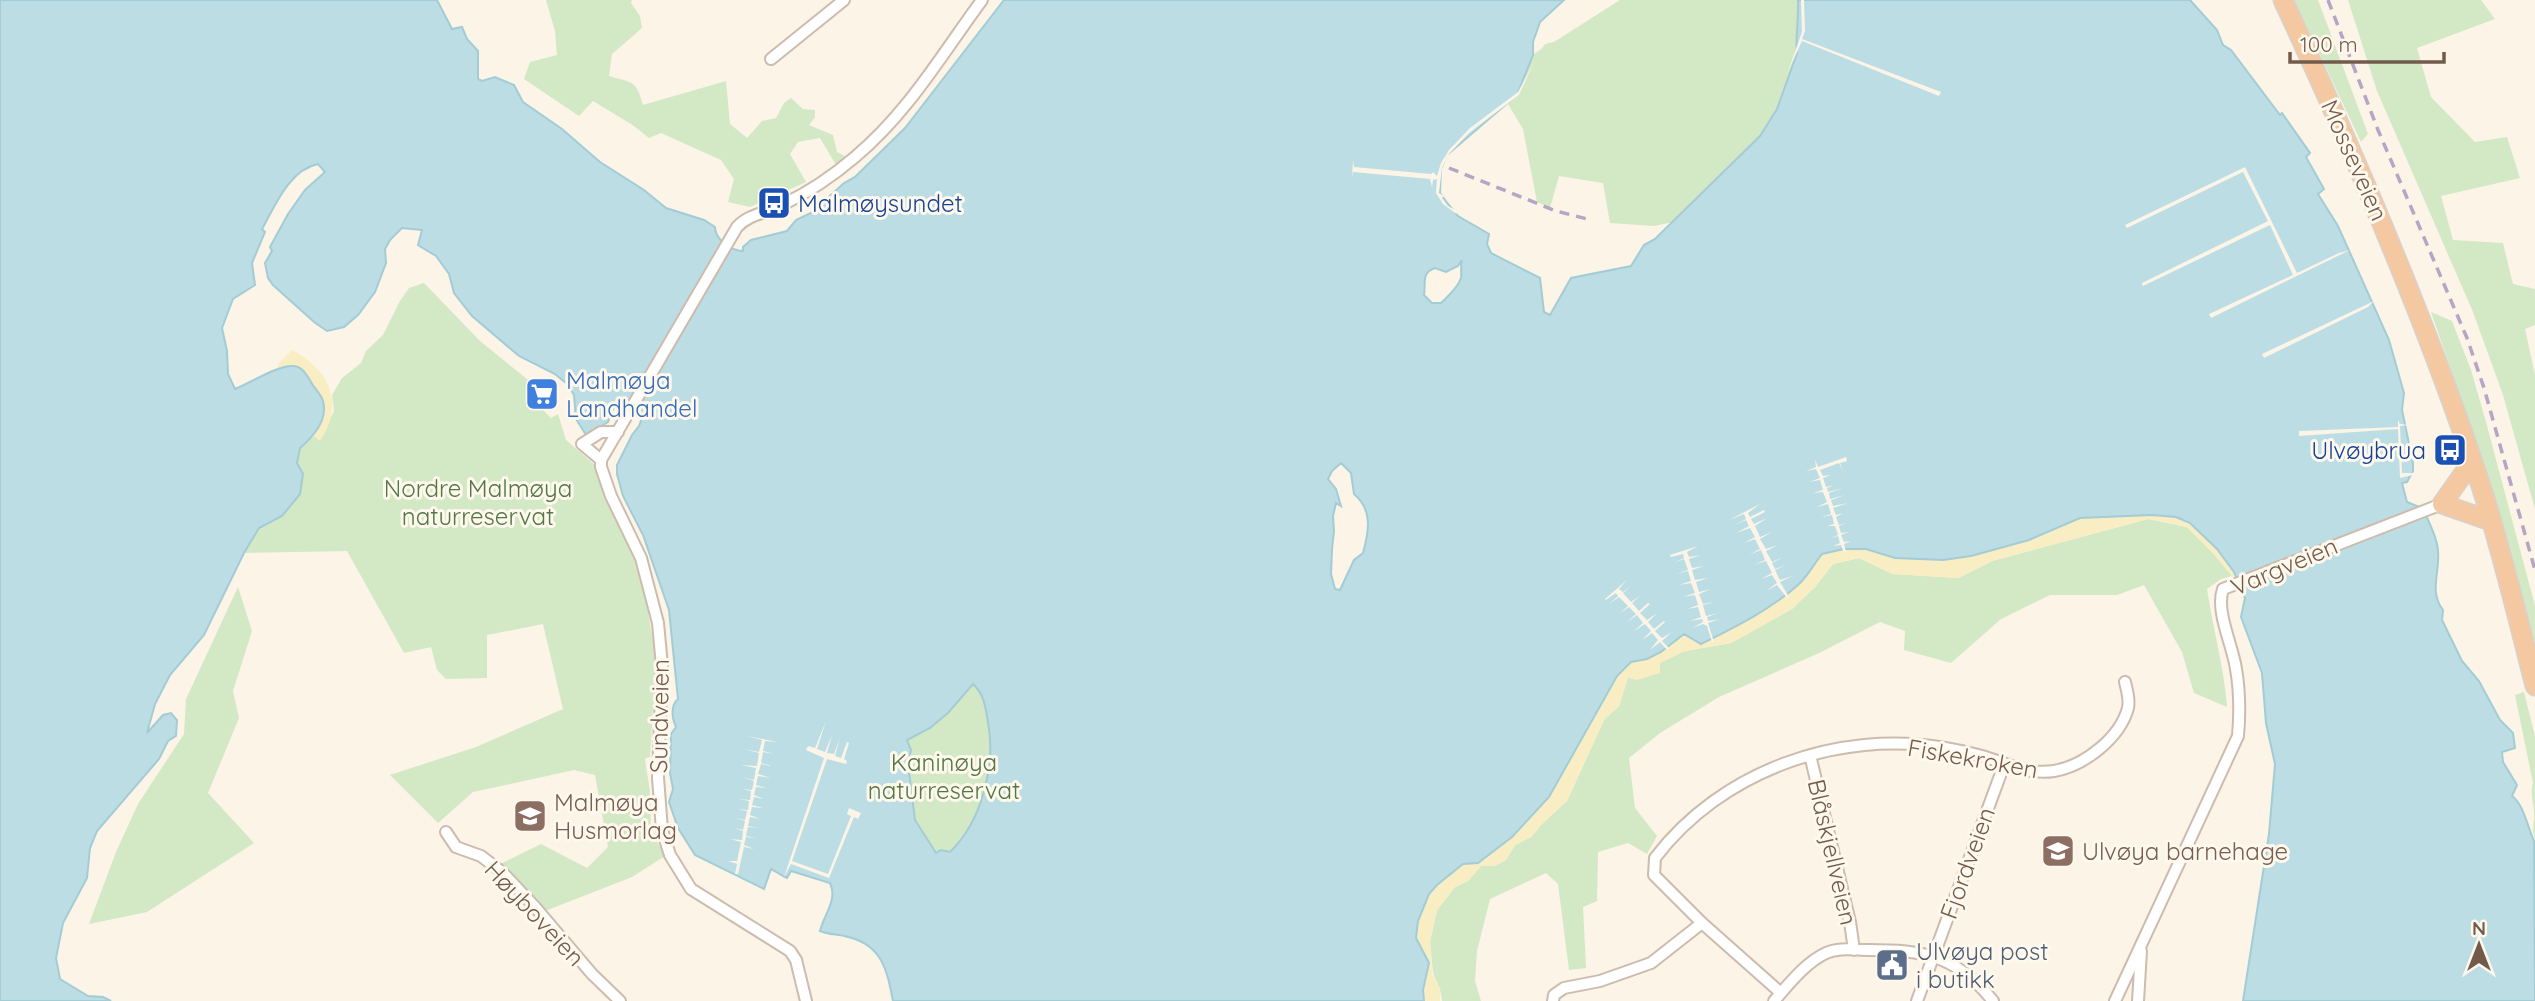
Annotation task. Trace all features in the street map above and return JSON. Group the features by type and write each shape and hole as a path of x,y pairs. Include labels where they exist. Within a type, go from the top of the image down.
{"highway":[{"name":"Mosseveien","path":"2283,0 2368,187 2436,358 2485,519 2494,562 2510,595 2535,686"},
{"path":"2469,468 2438,506 2485,519"}],"street":[{"path":"771,59 844,0"},
{"path":"601,460 731,238 746,219 791,201 827,178 869,145 925,83 982,0"},
{"name":"Sundveien","path":"618,432 601,432 582,444 601,460 611,496 641,558 658,623 662,666 658,778 661,823 670,855 691,889 790,951 796,960 806,1001"},
{"name":"Vargveien","path":"2115,1001 2238,736 2239,691 2220,598 2222,589 2438,506"},
{"name":"Fiskekroken","path":"1778,997 1654,875 1655,858 1688,822 1726,792 1769,769 1810,755 1869,745 1942,748 1981,756 2004,765 2041,772 2054,771 2077,763 2107,741 2124,717 2129,696 2125,682"},
{"name":"Blåskjellveien","path":"1810,755 1850,922 1854,950"},
{"name":"Fjordveien","path":"1917,1001 2004,765"},
{"name":"Høyboveien","path":"446,832 456,847 481,856 503,873 592,974 620,1001"},
{"path":"1553,1001 1554,995 1564,988 1600,981 1651,963 1702,923"},
{"path":"2138,1001 2141,948"},
{"path":"1778,997 1818,957 1829,951 1895,950 1934,955 1953,965 1993,1001"}],"green space":[{"path":"546,0 632,0 631,3 640,16 642,28 612,54 609,76 632,83 638,90 643,105 726,81 730,124 747,138 762,121 776,118 784,103 791,98 803,109 815,110 815,117 809,125 833,135 837,152 845,156 836,165 820,138 798,142 790,154 806,182 750,207 728,202 734,179 721,160 661,133 649,138 593,101 579,116 524,79 530,62 557,55 555,31"},
{"path":"1620,0 1804,0 1798,53 1776,111 1760,136 1673,222 1654,226 1610,223 1603,183 1559,176 1550,208 1537,202 1523,129 1508,104 1517,92 1532,56 1545,44 1554,42"},
{"path":"2294,0 2318,0 2368,134 2361,142"},
{"path":"2348,0 2481,0 2495,19 2417,48 2431,97 2475,142 2507,137 2520,178 2441,196 2453,240 2503,243 2513,284 2535,289 2535,325 2525,329 2535,375 2535,509 2503,395 2473,312 2377,91"},
{"name":"Nordre Malmøya naturreservat","path":"424,283 480,341 533,384 528,395 551,418 558,414 566,440 596,466 630,546 644,589 656,658 650,757 645,760 650,791 651,831 665,856 632,877 540,913 494,867 541,844 587,868 608,847 595,775 574,770 473,792 438,823 390,775 476,747 563,709 543,624 487,635 487,678 446,679 437,670 431,647 404,653 347,551 243,553 259,528 282,516 300,494 297,463 300,448 314,436 320,440 334,411 332,395 342,378 361,363 366,351 383,335 409,288"},
{"path":"2431,312 2452,321 2471,370 2535,606 2535,643 2490,484"},
{"path":"2148,519 2187,527 2232,576 2221,579 2207,589 2227,707 2194,693 2182,652 2144,585 2117,595 2050,595 2001,619 1951,663 1904,650 1905,631 1880,622 1817,654 1719,697 1660,733 1629,758 1635,808 1657,836 1647,854 1628,843 1598,852 1597,901 1583,907 1586,968 1569,970 1558,884 1546,873 1490,899 1477,951 1475,981 1481,1001 1442,1001 1433,973 1430,941 1437,910 1455,887 1468,881 1481,866 1494,866 1506,860 1515,845 1531,837 1567,801 1604,720 1619,706 1628,677 1685,651 1731,643 1792,609 1815,587 1833,564 1859,558 1893,574 1958,578 1992,561"},
{"path":"238,587 252,631 233,691 239,718 208,793 254,843 147,912 89,924 116,852 138,804 184,734 186,699"},
{"name":"Kaninøya naturreservat","path":"1022,607 977,918 834,717"},
{"path":"2524,692 2535,737 2535,839 2533,783 2515,695"}],"sand":[{"path":"292,350 316,367 330,389 332,414 320,441 314,436 322,420 323,402 306,373 292,366 277,369 279,363"},
{"path":"2165,515 2185,521 2210,542 2235,575 2232,576 2187,527 2148,519 1992,561 1958,578 1892,574 1859,558 1833,564 1815,587 1792,609 1731,643 1685,651 1660,663 1660,673 1637,680 1628,678 1619,706 1604,720 1567,801 1531,837 1515,845 1506,860 1494,866 1481,866 1468,881 1455,887 1437,910 1430,941 1432,973 1440,989 1440,1001 1424,1001 1423,990 1429,963 1416,939 1418,921 1429,894 1463,864 1478,863 1512,837 1549,797 1617,676 1631,662 1647,659 1661,652 1684,634 1701,644 1752,618 1798,585 1821,554 1844,549 1866,549 1895,558 1943,560 1971,556 2029,540 2080,518"}],"water":[{"path":"0,0 437,0 452,29 462,27 467,39 478,51 478,79 482,81 495,77 514,85 523,102 562,129 600,162 644,190 666,208 704,220 715,227 724,244 743,251 743,247 751,240 787,231 796,220 811,213 844,183 855,177 905,128 1004,0 1564,0 1540,22 1533,42 1533,55 1517,95 1447,155 1441,169 1440,193 1448,204 1458,216 1489,234 1487,244 1491,253 1540,278 1544,312 1550,315 1571,278 1631,266 1644,245 1655,239 1760,136 1777,109 1797,53 1798,0 2190,0 2217,30 2223,45 2231,50 2280,115 2282,113 2310,153 2306,157 2324,189 2318,194 2338,226 2389,340 2404,393 2402,410 2413,463 2413,471 2407,482 2402,483 2407,502 2422,508 2436,539 2436,594 2443,610 2442,620 2462,661 2479,681 2500,720 2513,733 2515,748 2502,752 2503,762 2517,785 2512,796 2522,810 2534,841 2535,1001 2243,1001 2269,834 2275,764 2266,723 2262,673 2241,617 2245,598 2234,572 2217,549 2190,523 2176,517 2152,515 2080,518 2029,540 1971,556 1943,560 1895,558 1866,549 1844,549 1822,554 1798,585 1752,618 1701,644 1684,634 1661,652 1647,659 1631,662 1617,676 1549,797 1512,837 1478,863 1463,864 1429,894 1418,921 1416,938 1429,963 1423,990 1424,1001 893,1001 885,969 869,946 844,936 820,931 831,901 830,883 791,871 787,878 771,869 764,889 695,855 678,828 669,802 673,789 670,773 671,734 676,727 673,709 678,699 669,610 643,535 623,496 617,474 617,465 643,415 620,401 613,409 608,422 586,435 576,419 574,395 567,384 555,374 519,356 472,316 454,293 449,274 436,256 418,245 422,230 402,228 390,240 385,249 386,263 375,292 358,315 344,327 327,331 314,322 273,285 268,278 265,263 272,251 270,247 288,214 305,190 325,172 318,164 299,173 278,200 262,229 265,232 252,263 255,285 233,299 222,328 228,374 235,389 278,369 291,366 298,367 305,373 322,398 324,408 321,421 300,448 297,463 303,474 300,494 282,516 259,528 204,635 170,675 155,704 147,733 163,715 171,713 177,720 176,736 168,741 159,759 97,831 90,848 87,878 63,923 56,958 60,979 88,996 103,997 111,1001 0,1001","holes":["1462,260 1458,285 1441,303 1432,303 1424,295 1428,272 1435,268 1446,272 1458,266","1341,463 1351,473 1354,494 1364,507 1368,521 1363,553 1354,560 1340,590 1335,589 1331,574 1333,516 1336,503 1341,506 1336,489 1328,479","973,684 985,706 990,756 984,792 971,825 950,852 941,850 936,853 915,820 908,763 911,750 907,740 930,728 948,713"]}],"pier":[{"path":"1801,0 1804,0 1805,31 1802,39 1941,92 1939,96 1802,41 1787,74 1802,32"},
{"path":"1534,62 1519,95 1469,133 1449,154 1442,168 1439,193 1444,196 1442,198 1448,206 1469,217 1455,213 1443,204 1436,193 1437,179 1433,180 1432,187 1430,179 1353,172 1352,178 1353,160 1354,167 1431,174 1433,172 1437,176 1449,150 1470,128 1518,92"},
{"path":"2245,167 2297,273 2350,250 2211,318 2209,314 2293,275 2270,225 2143,286 2142,283 2268,221 2243,172 2127,228 2125,225"},
{"path":"2374,301 2368,307 2264,358 2262,354"},
{"path":"2398,420 2400,424 2409,425 2400,426 2402,473 2413,473 2400,478 2398,429 2299,436 2299,431 2398,427"},
{"path":"1846,457 1847,461 1840,463 1843,471 1839,463 1820,470 1823,476 1831,475 1823,478 1826,487 1834,485 1827,488 1828,492 1843,488 1829,493 1830,499 1845,495 1831,500 1833,506 1848,503 1833,508 1836,515 1843,513 1836,517 1839,525 1846,523 1839,526 1841,533 1849,532 1841,535 1844,542 1851,541 1844,544 1844,553 1841,545 1833,546 1840,543 1838,536 1831,538 1838,535 1835,526 1827,526 1834,524 1832,515 1821,517 1831,514 1828,504 1817,507 1827,502 1823,492 1813,493 1823,490 1820,480 1809,482 1820,478 1816,469 1806,471 1816,467 1815,459 1818,467"},
{"path":"1760,504 1748,513 1750,517 1764,510 1765,512 1751,519 1754,524 1767,518 1755,526 1760,537 1772,532 1760,539 1766,549 1778,545 1766,551 1772,562 1783,557 1772,563 1775,569 1786,565 1775,570 1780,580 1792,576 1780,582 1789,597 1787,598 1777,585 1766,591 1777,583 1772,575 1761,579 1772,573 1766,561 1754,565 1765,560 1761,550 1749,555 1760,549 1755,539 1744,543 1755,537 1750,528 1736,533 1749,526 1746,520 1733,526 1746,519 1744,514 1729,520"},
{"path":"1698,546 1687,552 1689,557 1701,555 1689,559 1692,568 1704,566 1692,570 1695,580 1708,578 1696,582 1699,592 1711,589 1699,594 1703,604 1715,602 1703,605 1706,616 1718,613 1707,617 1708,621 1720,619 1708,623 1714,642 1707,626 1703,624 1692,628 1703,622 1702,619 1690,621 1701,617 1698,607 1687,609 1698,605 1695,595 1683,597 1695,593 1691,583 1679,585 1691,581 1688,571 1676,574 1688,570 1684,559 1673,563 1684,558 1683,554 1670,555"},
{"path":"1627,580 1619,589 1623,592 1632,585 1623,593 1631,602 1641,595 1632,603 1639,611 1650,604 1640,613 1647,620 1657,613 1648,622 1654,629 1665,622 1655,631 1662,638 1672,632 1662,641 1669,648 1667,650 1660,642 1650,650 1658,640 1652,633 1642,640 1651,631 1645,624 1634,631 1643,623 1637,615 1626,623 1636,614 1629,607 1619,614 1628,606 1619,597 1609,604 1618,596 1616,593 1605,599"},
{"path":"826,721 817,749 825,752 832,735 827,753 834,754 840,738 835,756 841,758 847,742 849,743 844,759 847,761 846,764 827,759 792,861 828,874 851,816 847,814 849,808 861,813 858,819 854,817 829,878 791,864 784,877 824,758 806,750 808,746 815,748"},
{"path":"747,736 778,742 765,741 763,751 775,754 763,752 761,763 773,766 761,764 758,774 771,778 758,776 756,785 767,788 756,787 754,795 764,799 754,797 752,805 763,808 752,807 750,815 760,819 750,817 748,826 759,828 748,827 746,836 756,838 746,837 744,845 754,849 744,847 738,874 735,874 737,864 728,861 737,861 741,842 730,839 742,840 743,831 733,828 743,830 745,821 735,818 745,820 747,811 737,809 748,810 749,801 739,799 750,800 751,791 741,789 752,790 754,781 742,777 754,780 756,768 741,765 757,766 759,753 744,749 759,752 762,740"}],"railway":[{"path":"2328,0 2378,130 2467,338 2484,388 2535,570"},
{"path":"1449,168 1556,211 1587,219"}],"place":[{"name":"Malmøysundet","path":"774,203"},
{"name":"Malmøya Landhandel","path":"542,394"},
{"name":"Ulvøybrua","path":"2450,450"},
{"name":"Malmøya Husmorlag","path":"530,816"},
{"name":"Ulvøya barnehage","path":"2058,851"},
{"name":"Ulvøya post i butikk","path":"1892,965"}]}
